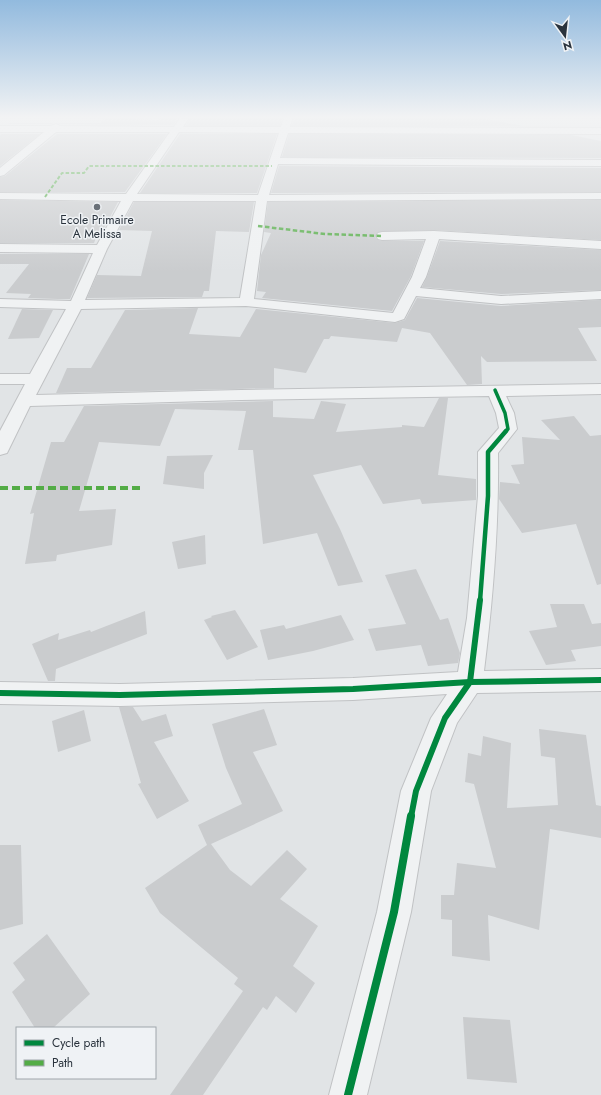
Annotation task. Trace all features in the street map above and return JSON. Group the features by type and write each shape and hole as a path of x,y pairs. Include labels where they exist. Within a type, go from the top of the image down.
{"street":[{"path":"0,449 35,379 76,305 101,249 128,199 150,169"},
{"path":"246,302 262,199 271,169"},
{"path":"0,196 128,199 601,196"},
{"path":"382,236 434,235 601,245"},
{"path":"0,304 76,305 246,302 395,318 399,316 419,277 434,235"},
{"path":"0,248 101,249"},
{"path":"412,291 502,300 601,295"},
{"path":"0,379 35,379"},
{"path":"24,400 601,389"},
{"path":"348,1095 394,912 416,790 445,718 470,682 479,618 488,496 488,452 508,428 505,413 496,390"},
{"path":"0,693 159,694 352,689 470,682 601,680"}],"building":[{"path":"14,169 142,169 125,192 0,192 0,177 5,176"},
{"path":"156,169 265,169 257,193 140,193"},
{"path":"278,169 601,169 601,192 271,193"},
{"path":"0,200 118,202 103,230 99,230 94,243 0,243"},
{"path":"601,200 601,240 434,230 378,232 375,237 382,241 424,241 411,276 392,311 262,298 266,292 257,291 261,255 271,233 264,232 268,202"},
{"path":"134,202 254,202 249,232 216,231 209,291 204,291 202,297 87,298 97,275 141,276 152,231 119,230"},
{"path":"440,241 601,250 601,290 501,294 422,287"},
{"path":"0,254 89,254 70,299 58,299 28,298 31,294 6,293 29,264 0,264"},
{"path":"417,298 501,306 601,300 601,327 578,328 597,361 487,362 481,356 482,384 467,385 430,333 402,328 397,342 331,336 329,339 324,339 306,373 274,368 274,388 56,393 67,368 91,368 125,310 198,308 189,334 240,337 256,309 395,323 405,320"},
{"path":"22,309 53,310 39,338 8,339"},
{"path":"439,398 448,398 438,475 476,479 476,500 422,504 420,499 383,504 361,465 313,475 340,529 363,582 338,586 317,533 263,544 253,450 238,450 246,411 175,409 160,446 99,442 79,511 116,509 112,545 57,555 56,561 25,564 34,513 30,514 51,442 64,442 84,406 273,401 273,417 314,419 321,401 346,404 336,432 402,427 402,425 424,427"},
{"path":"574,416 590,436 601,435 601,584 597,585 576,524 522,533 499,499 500,482 520,484 511,465 524,464 522,437 560,440 541,420"},
{"path":"213,455 204,473 204,489 163,484 167,456"},
{"path":"205,535 206,564 178,569 172,542"},
{"path":"416,569 440,620 448,618 460,653 458,663 428,666 421,645 376,651 368,629 406,624 385,575"},
{"path":"550,604 584,604 592,624 601,623 601,646 571,650 576,661 546,665 529,631 557,627"},
{"path":"235,610 258,647 227,660 204,620 212,617 211,616"},
{"path":"145,611 147,634 56,669 55,681 48,681 32,644 59,633 58,640 90,630 91,632"},
{"path":"341,615 354,640 313,651 268,660 260,630 284,625 286,629"},
{"path":"119,707 133,707 142,721 166,714 173,736 154,742 189,801 157,819 138,784 141,783"},
{"path":"264,709 277,745 253,752 283,811 211,844 230,870 251,886 287,850 307,869 280,899 318,926 293,966 315,983 296,1013 276,996 267,1010 263,1007 203,1095 170,1095 243,991 234,984 238,978 160,913 145,888 207,845 198,825 242,804 226,768 212,724"},
{"path":"84,710 91,741 58,752 52,721"},
{"path":"539,729 586,735 596,805 601,806 601,838 550,829 539,930 488,915 490,961 452,956 452,920 441,919 441,895 454,895 457,863 496,868 474,784 465,782 468,753 481,756 483,736 511,743 507,808 558,805 555,758 541,756"},
{"path":"0,845 21,845 23,924 0,930"},
{"path":"47,934 90,994 54,1027 34,1027 12,992 25,980 13,963"},
{"path":"463,1017 510,1020 517,1083 467,1079"}],"marked path":[{"path":"45,197 62,173 84,173 87,169"},
{"path":"258,226 325,234 382,236"},
{"path":"0,488 143,488"}],"cycle path":[{"path":"348,1095 394,912 416,791 445,718 470,682 479,618 488,496 488,452 508,429 505,413 495,390"},
{"path":"0,693 120,695 353,689 470,682 601,680"}],"place":[{"name":"Ecole Primaire A Melissa","path":"97,207"}]}
